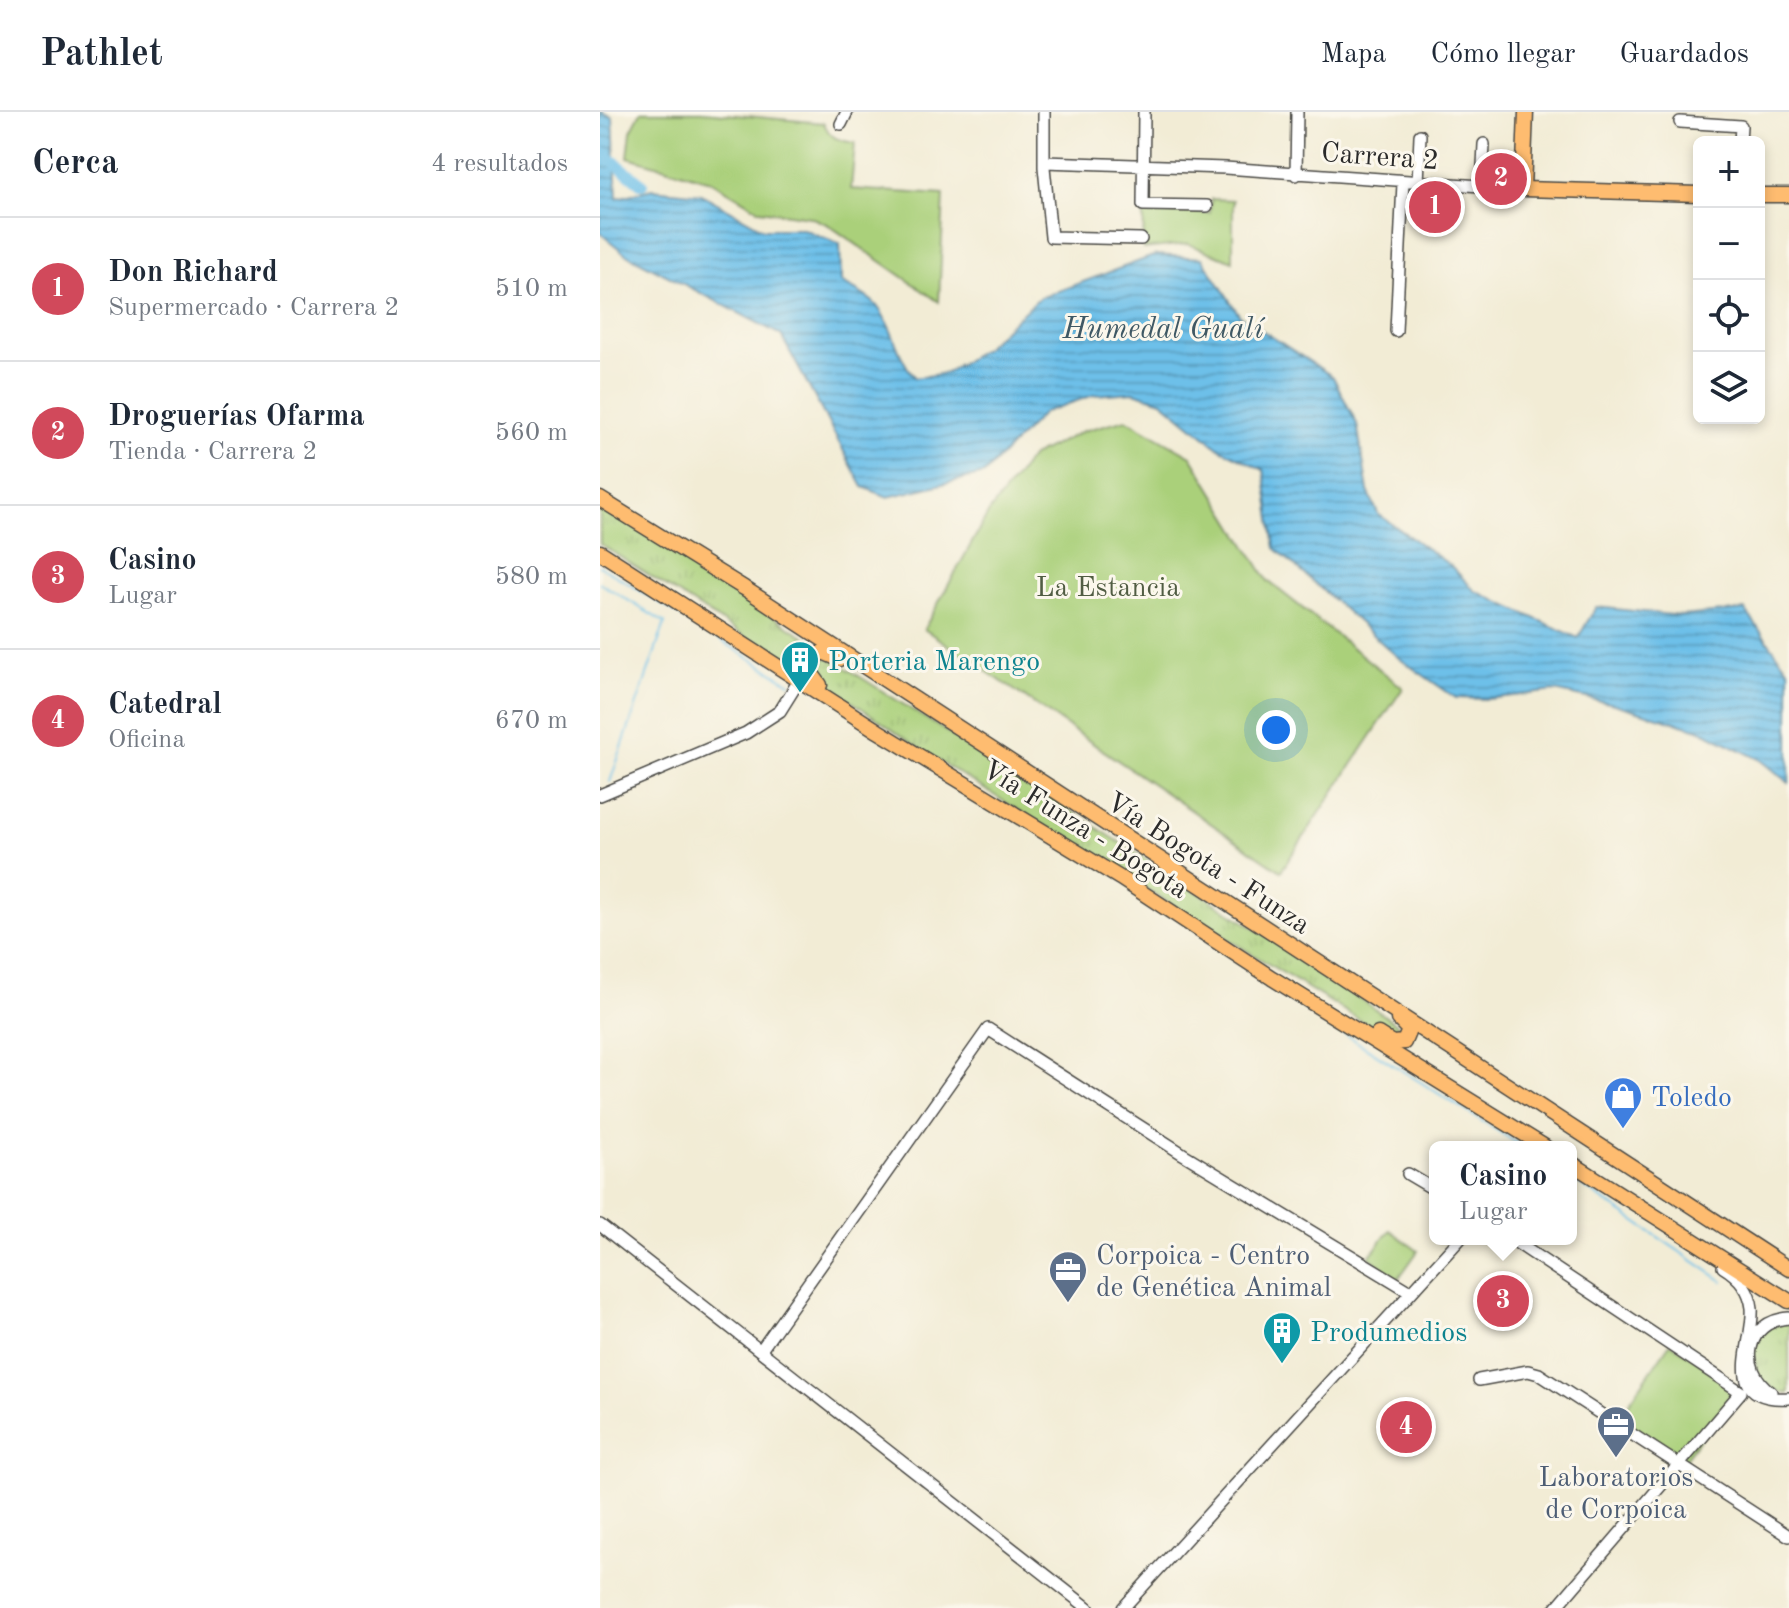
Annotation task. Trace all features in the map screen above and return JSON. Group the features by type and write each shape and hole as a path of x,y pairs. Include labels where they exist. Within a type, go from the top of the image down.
{"main road":[{"path":"1523,189 1526,112"},
{"name":"Carrera 2","path":"1523,189 1693,194"},
{"path":"1765,195 1789,195"},
{"name":"Vía Bogota - Funza","path":"600,499 737,584 1789,1267"},
{"name":"Vía Funza - Bogota","path":"600,552 1534,1141"},
{"path":"942,770 816,683 809,670 813,657 830,653 925,714 963,733"},
{"path":"1272,978 1308,991 1392,1043 1404,1042 1408,1036 1405,1024 1306,955"},
{"path":"1577,1167 1789,1301"}],"street":[{"path":"841,124 847,112"},
{"path":"1044,112 1044,162 1051,237 1141,239"},
{"path":"1144,112 1143,205 1207,206"},
{"path":"1296,175 1297,112"},
{"path":"1680,122 1741,126 1740,136"},
{"path":"1418,184 1420,135"},
{"path":"1482,188 1484,144"},
{"name":"Carrera 2","path":"1044,162 1523,189"},
{"path":"1396,331 1403,183"},
{"path":"600,795 746,733 780,711 800,679"},
{"path":"761,1350 988,1029 1222,1179 1411,1292"},
{"path":"1408,1174 1429,1186"},
{"path":"1639,1206 1741,1282 1752,1306 1744,1350 1745,1373 1753,1388 1788,1399"},
{"path":"600,1225 1088,1608"},
{"path":"1123,1608 1454,1245"},
{"path":"1520,1245 1738,1387 1740,1397 1556,1608"},
{"path":"1788,1399 1760,1384 1749,1364 1749,1353 1751,1343 1764,1327 1789,1318"},
{"path":"1479,1380 1533,1372 1789,1536"}],"green space":[{"path":"641,112 701,112 824,123 836,138 855,143 851,189 944,195 939,302 827,224 810,217 760,210 711,181 628,157 631,131"},
{"path":"1211,199 1233,200 1233,261 1188,244 1143,249 1144,212 1210,213"},
{"name":"La Estancia","path":"1126,419 1191,456 1268,581 1403,688 1281,871 924,629 989,512 1032,456 1083,431"},
{"path":"600,504 819,646 805,657 803,666 808,677 600,544"},
{"path":"829,657 1295,954 1402,1028 1401,1038 1389,1038 932,757 817,677 814,663"},
{"path":"1390,1230 1418,1251 1398,1279 1369,1257"},
{"path":"1789,1321 1789,1393 1778,1392 1758,1378 1752,1346 1766,1328"},
{"path":"1670,1343 1738,1387 1681,1464 1615,1423"}],"water":[{"name":"Humedal Gualí","path":"600,112 613,117 617,198 652,189 701,194 764,229 803,229 840,244 841,282 877,306 915,378 946,373 983,349 1039,298 1156,255 1202,258 1240,316 1333,377 1357,424 1368,491 1378,514 1451,566 1475,591 1578,638 1596,607 1681,616 1745,610 1789,670 1789,783 1761,760 1699,729 1614,704 1555,691 1487,699 1456,698 1400,659 1275,548 1264,470 1219,448 1162,401 1134,392 1094,395 1044,412 984,474 888,497 863,487 781,335 626,254 600,233"}],"waterway":[{"path":"600,151 642,184"},
{"path":"600,566 790,683"},
{"path":"600,583 665,623 610,782"},
{"path":"1256,978 1514,1141"},
{"path":"1577,1182 1723,1281"}],"place":[{"name":"Droguerías Ofarma","path":"1501,179"},
{"name":"Don Richard","path":"1435,207"},
{"name":"Porteria Marengo","path":"800,694"},
{"name":"Toledo","path":"1623,1130"},
{"name":"Casino","path":"1503,1301"},
{"name":"Corpoica - Centro de Genética Animal","path":"1068,1304"},
{"name":"Produmedios","path":"1282,1365"},
{"name":"Catedral","path":"1406,1427"},
{"name":"Laboratorios de Corpoica","path":"1616,1459"}]}
